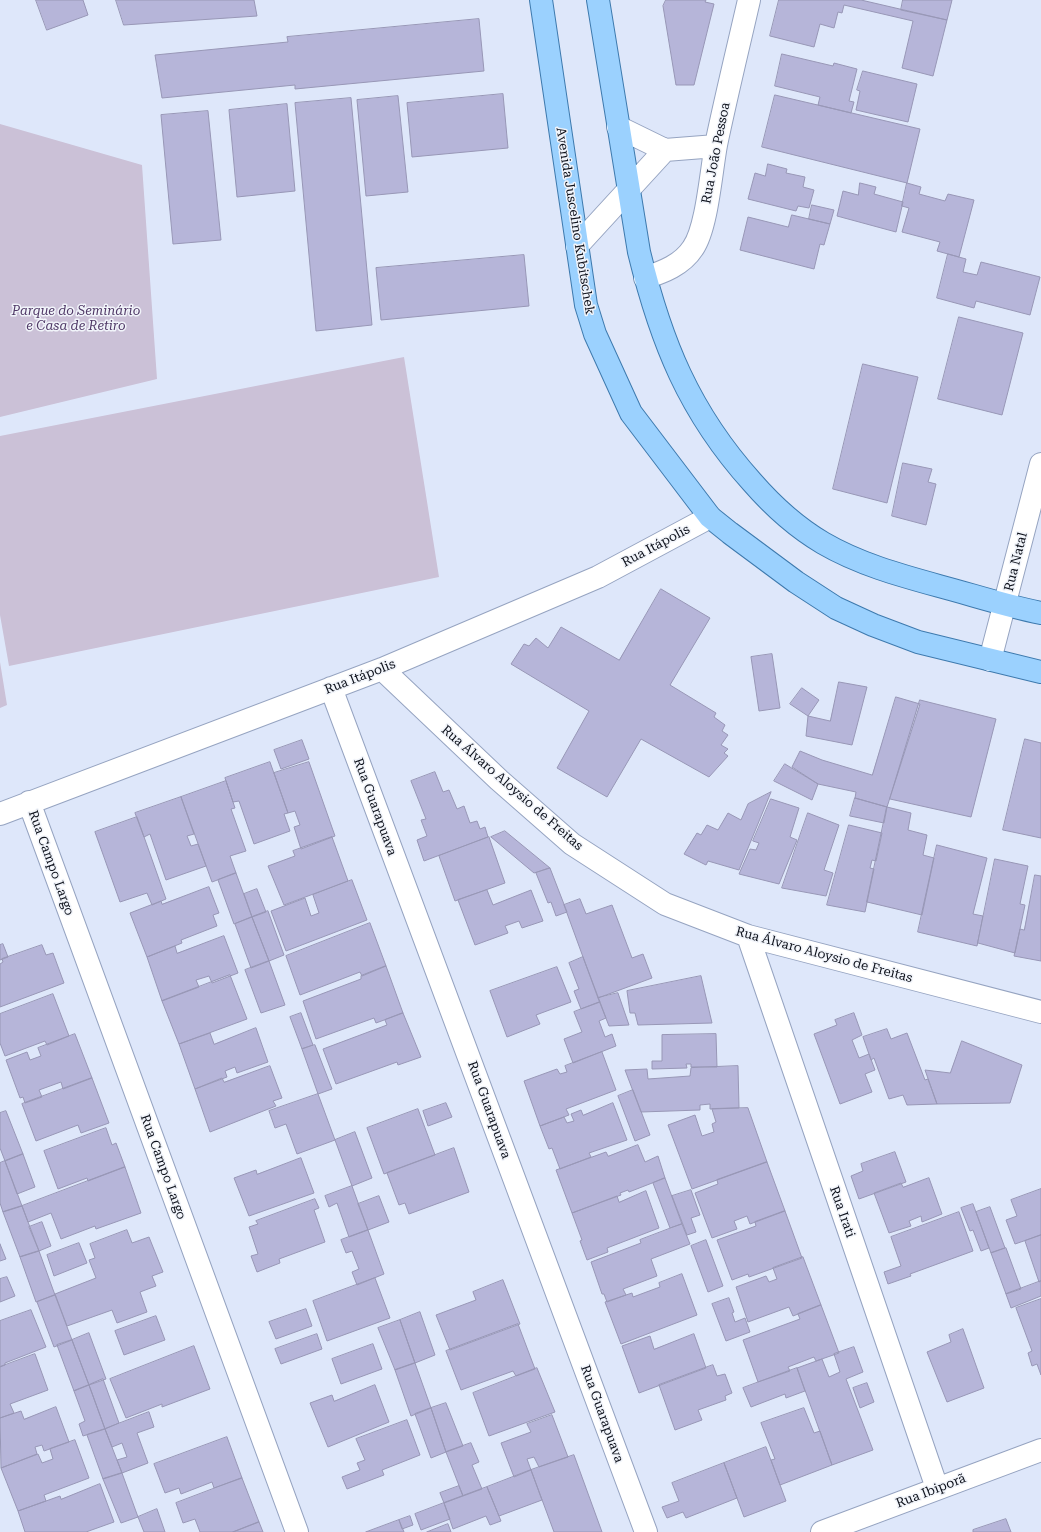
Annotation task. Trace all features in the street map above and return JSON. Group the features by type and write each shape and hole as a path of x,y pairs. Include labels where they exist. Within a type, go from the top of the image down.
{"main road":[{"name":"Avenida Juscelino Kubitschek","path":"541,0 586,305 595,334 618,388 631,413 646,435 710,517 757,555 836,608 873,625 918,642 1041,672"},
{"path":"598,0 639,252 645,278 663,338 692,401 715,437 767,500 794,523 823,543 893,574 1041,614"}],"street":[{"name":"Rua João Pessoa","path":"645,278 666,271 679,263 693,249 700,234 716,146 749,0"},
{"path":"618,127 665,150 716,146"},
{"path":"577,246 665,150"},
{"name":"Rua Natal","path":"990,660 1041,464"},
{"name":"Rua Itápolis","path":"0,814 382,669 598,577 710,517"},
{"name":"Rua Álvaro Aloysio de Freitas","path":"382,669 499,780 572,844 666,904 748,936 1041,1012"},
{"name":"Rua Guarapuava","path":"331,688 646,1532"},
{"name":"Rua Campo Largo","path":"29,802 297,1532"},
{"name":"Rua Irati","path":"748,936 937,1488"},
{"name":"Rua Ibiporã","path":"822,1532 1041,1450"}],"green space":[{"name":"Parque do Seminário e Casa de Retiro","path":"0,124 142,165 157,379 0,417"},
{"path":"404,357 439,577 9,666 0,615 0,436"},
{"path":"0,662 7,705 0,708"}],"building":[{"path":"36,0 83,0 88,15 47,30"},
{"path":"116,0 254,0 257,16 124,25"},
{"path":"666,0 706,0 705,2 714,4 694,85 676,85 663,6"},
{"path":"779,0 861,0 947,20 933,76 902,68 913,21 844,5 842,13 838,12 834,28 820,24 814,47 770,36"},
{"path":"903,0 952,0 947,20 901,10"},
{"path":"479,19 484,71 295,89 295,85 162,98 155,55 288,42 287,37"},
{"path":"782,54 833,66 834,63 857,69 849,101 854,102 851,113 818,105 820,97 775,86"},
{"path":"863,71 917,84 908,122 856,110 860,91 857,90"},
{"path":"503,94 508,148 412,157 407,103"},
{"path":"775,95 920,129 907,183 762,147"},
{"path":"398,96 408,192 366,196 357,100"},
{"path":"351,98 372,325 316,331 295,103"},
{"path":"287,104 295,191 237,197 229,110"},
{"path":"208,111 221,240 173,244 161,115"},
{"path":"768,164 787,169 786,173 805,177 803,187 814,190 809,208 798,206 796,211 748,199 755,173 765,176"},
{"path":"860,183 876,187 874,194 903,202 896,232 837,216 843,191 858,195"},
{"path":"907,183 921,187 919,194 945,201 948,194 974,200 959,257 937,251 940,242 902,232 909,208 902,206"},
{"path":"812,205 834,210 830,224 809,219"},
{"path":"792,215 830,224 824,245 820,244 814,269 740,250 748,217 788,227"},
{"path":"948,254 966,259 963,272 977,275 981,262 1040,277 1030,315 976,301 974,308 937,298"},
{"path":"524,255 529,306 381,320 376,268"},
{"path":"959,317 1023,333 1002,415 938,399"},
{"path":"863,364 918,377 887,503 833,489"},
{"path":"903,463 932,469 928,482 936,484 926,525 892,516"},
{"path":"661,589 710,618 670,685 716,713 714,717 725,725 722,731 728,735 721,745 728,749 724,753 728,756 709,777 641,739 607,797 557,768 589,711 511,664 524,644 529,646 536,638 548,648 561,627 619,660"},
{"path":"772,654 780,708 759,711 751,657"},
{"path":"839,682 867,687 852,745 806,736 808,716 830,721"},
{"path":"802,688 819,700 808,716 790,704"},
{"path":"896,697 920,704 887,807 855,798 856,792 818,784 792,767 800,751 822,760 872,775"},
{"path":"920,700 996,719 971,817 890,799"},
{"path":"1025,739 1041,743 1041,838 1003,830"},
{"path":"302,740 309,759 281,769 274,750"},
{"path":"270,762 288,813 284,814 290,831 254,844 239,801 233,802 225,778"},
{"path":"309,762 335,836 301,849 294,827 300,825 295,811 288,813 274,773"},
{"path":"785,764 818,784 812,800 774,781"},
{"path":"435,772 443,792 449,790 457,809 464,806 470,823 477,821 480,829 485,827 488,837 424,861 417,840 427,836 421,820 426,819 411,781"},
{"path":"226,781 235,808 231,809 246,851 230,856 236,873 212,882 181,797"},
{"path":"771,792 739,870 708,861 706,865 684,854 697,833 701,835 707,825 718,830 728,813 741,820 748,804"},
{"path":"181,797 194,834 187,836 191,846 198,844 206,866 166,880 150,834 144,837 135,813"},
{"path":"855,798 887,807 884,823 850,816"},
{"path":"771,799 799,808 790,837 797,840 779,884 739,874 750,849 756,850 759,843 753,841"},
{"path":"887,807 911,813 908,830 927,835 923,855 934,858 922,915 867,902"},
{"path":"808,813 839,825 824,870 833,873 826,896 782,888"},
{"path":"137,817 166,899 152,905 147,893 120,902 95,832"},
{"path":"849,825 882,833 876,861 872,860 870,868 874,869 865,912 827,905"},
{"path":"505,831 550,868 534,873 491,837"},
{"path":"332,837 348,881 284,905 268,866 295,856 293,851"},
{"path":"489,837 505,883 455,901 439,856"},
{"path":"937,845 987,858 973,914 983,916 977,946 918,932"},
{"path":"995,859 1028,866 1020,904 1025,905 1015,953 978,943"},
{"path":"550,868 567,912 556,916 551,902 548,903 536,873"},
{"path":"236,873 252,917 234,924 218,880"},
{"path":"1035,875 1041,876 1041,961 1014,956 1020,929 1024,930"},
{"path":"352,880 367,920 286,951 271,911 305,898 311,916 319,913 313,895"},
{"path":"209,887 219,913 213,915 217,926 181,940 182,943 147,957 130,913 161,901 162,904"},
{"path":"257,889 266,912 252,917 244,894"},
{"path":"487,890 493,905 531,890 543,921 522,928 519,921 505,926 508,933 475,945 458,900"},
{"path":"580,899 586,914 612,905 632,958 643,954 652,978 598,998 564,905"},
{"path":"268,911 284,955 269,961 252,917"},
{"path":"252,917 269,961 251,968 235,924"},
{"path":"370,923 386,966 362,976 360,972 300,995 286,956"},
{"path":"224,936 238,973 212,983 209,976 196,980 199,987 162,1001 147,957 175,946 177,953"},
{"path":"3,944 8,957 0,960 0,945"},
{"path":"42,945 46,955 53,953 64,983 0,1007 0,964 3,962 2,959"},
{"path":"583,957 600,1002 581,1009 574,991 579,989 569,963"},
{"path":"269,961 285,1005 261,1013 245,970"},
{"path":"386,966 403,1013 376,1023 374,1018 316,1039 303,1001 361,979 361,976"},
{"path":"557,967 571,1002 536,1015 540,1024 507,1037 490,991"},
{"path":"230,975 247,1019 179,1044 162,1001"},
{"path":"701,976 712,1023 638,1025 635,1013 630,1013 627,991"},
{"path":"618,993 629,1025 609,1026 598,998"},
{"path":"53,994 69,1036 47,1045 45,1041 5,1056 0,1043 0,1014"},
{"path":"600,1002 606,1018 599,1021 605,1037 612,1034 616,1046 573,1063 564,1039 582,1032 574,1012"},
{"path":"301,1013 313,1045 302,1049 290,1017"},
{"path":"403,1013 421,1057 398,1065 397,1062 336,1084 323,1049 387,1025 385,1020"},
{"path":"854,1013 862,1035 852,1040 859,1058 869,1054 875,1070 865,1074 872,1092 840,1104 814,1034 837,1025 835,1020"},
{"path":"256,1028 268,1062 237,1073 235,1067 225,1071 227,1077 195,1089 179,1044 210,1033 214,1044"},
{"path":"887,1029 891,1039 907,1033 925,1080 928,1079 937,1104 907,1105 903,1095 889,1099 874,1058 871,1060 863,1037"},
{"path":"75,1034 92,1078 63,1089 61,1082 39,1090 42,1097 25,1103 23,1097 20,1098 6,1060 27,1052 30,1060 41,1056 38,1048"},
{"path":"716,1034 717,1067 691,1067 691,1064 686,1064 687,1068 652,1069 652,1061 662,1061 662,1035"},
{"path":"962,1041 1022,1065 1010,1103 937,1104 925,1070 950,1073"},
{"path":"315,1045 332,1089 318,1094 302,1049"},
{"path":"602,1052 616,1090 566,1109 569,1115 540,1126 524,1081 557,1069 560,1074 567,1072 565,1066"},
{"path":"270,1066 282,1098 273,1101 276,1106 210,1132 195,1089 222,1078 224,1082"},
{"path":"738,1066 739,1108 710,1109 710,1104 700,1105 700,1110 641,1112 625,1070 647,1069 648,1079 690,1076 691,1068"},
{"path":"92,1078 109,1123 81,1133 78,1125 36,1141 22,1104"},
{"path":"633,1090 650,1135 635,1141 618,1096"},
{"path":"318,1094 335,1140 297,1154 286,1124 275,1128 269,1111"},
{"path":"446,1103 452,1117 428,1126 423,1111"},
{"path":"613,1103 627,1140 589,1153 591,1157 560,1169 552,1148 549,1149 540,1126 564,1117 567,1123 574,1121 571,1114 581,1110 583,1115"},
{"path":"748,1108 767,1162 692,1189 668,1125 695,1115 702,1136 714,1132 712,1124 716,1122 712,1109"},
{"path":"418,1109 435,1155 384,1174 367,1128"},
{"path":"6,1111 23,1154 5,1161 0,1148 0,1113"},
{"path":"106,1128 112,1145 116,1143 125,1167 88,1181 87,1178 58,1189 44,1151"},
{"path":"355,1132 372,1178 352,1186 335,1140"},
{"path":"638,1145 645,1162 658,1156 665,1178 629,1192 628,1190 620,1193 621,1195 572,1213 556,1170 606,1152 608,1156"},
{"path":"454,1148 469,1192 409,1214 405,1203 399,1205 387,1173"},
{"path":"895,1152 906,1182 859,1199 851,1176 863,1171 861,1164"},
{"path":"23,1154 35,1187 17,1194 5,1161"},
{"path":"301,1158 314,1193 249,1216 234,1178 256,1170 257,1174"},
{"path":"5,1161 22,1206 3,1212 0,1203 0,1163"},
{"path":"767,1162 785,1211 750,1224 747,1216 734,1221 737,1229 712,1238 695,1193 718,1184 717,1180"},
{"path":"125,1167 141,1213 96,1229 95,1226 61,1239 51,1213 28,1222 22,1206"},
{"path":"665,1178 682,1224 670,1228 653,1183"},
{"path":"929,1178 942,1214 922,1222 921,1216 909,1221 911,1226 889,1233 874,1193 901,1183 903,1187"},
{"path":"352,1186 368,1230 349,1237 337,1203 329,1207 325,1196"},
{"path":"1041,1189 1041,1235 1015,1244 1006,1220 1017,1216 1011,1200"},
{"path":"691,1190 700,1215 691,1218 696,1232 687,1235 672,1196"},
{"path":"646,1191 659,1228 607,1248 608,1252 587,1260 580,1241 582,1240 572,1213 617,1196 619,1202"},
{"path":"379,1196 389,1222 368,1230 358,1204"},
{"path":"315,1199 319,1208 314,1210 325,1242 279,1259 280,1263 257,1272 251,1256 258,1254 249,1227 258,1224 256,1221"},
{"path":"973,1204 989,1248 981,1251 973,1230 970,1231 961,1208"},
{"path":"22,1206 39,1251 20,1257 3,1212"},
{"path":"990,1207 1005,1248 991,1253 976,1212"},
{"path":"785,1211 802,1258 749,1277 748,1274 732,1280 717,1240 756,1226 755,1222"},
{"path":"959,1212 973,1251 910,1274 911,1276 888,1284 884,1272 901,1266 891,1237"},
{"path":"42,1222 51,1246 39,1251 29,1227"},
{"path":"682,1224 690,1244 651,1259 657,1276 623,1289 626,1295 607,1302 604,1294 602,1294 591,1262 641,1243 640,1240"},
{"path":"127,1230 132,1243 149,1237 163,1272 152,1276 156,1286 140,1292 147,1312 117,1323 112,1310 67,1326 55,1294 96,1278 89,1260 95,1258 90,1244"},
{"path":"368,1230 384,1274 357,1285 352,1272 359,1269 352,1251 346,1253 341,1240"},
{"path":"1041,1235 1041,1281 1039,1282 1025,1241"},
{"path":"706,1240 723,1286 708,1292 691,1246"},
{"path":"79,1243 87,1263 54,1276 47,1255"},
{"path":"0,1244 6,1259 0,1261"},
{"path":"1006,1248 1021,1289 1006,1294 991,1253"},
{"path":"39,1251 55,1295 36,1302 20,1257"},
{"path":"803,1257 821,1305 793,1316 789,1307 748,1322 736,1287 766,1276 769,1282 777,1279 773,1268"},
{"path":"682,1274 697,1315 621,1344 605,1302 632,1293 633,1297 660,1287 659,1283"},
{"path":"7,1277 15,1296 0,1302 0,1279"},
{"path":"375,1278 390,1318 327,1341 313,1301"},
{"path":"503,1280 520,1324 450,1350 436,1315 476,1300 473,1292"},
{"path":"1041,1281 1041,1296 1011,1308 1006,1294"},
{"path":"55,1295 72,1340 54,1347 37,1302"},
{"path":"729,1298 734,1312 732,1313 735,1322 745,1318 750,1332 726,1341 712,1304"},
{"path":"1041,1299 1041,1375 1037,1364 1032,1366 1028,1353 1032,1351 1016,1308"},
{"path":"821,1305 839,1353 816,1361 814,1357 788,1367 790,1371 758,1382 743,1340 800,1319 798,1314"},
{"path":"306,1309 312,1326 276,1339 269,1322"},
{"path":"31,1310 46,1347 5,1363 5,1365 0,1367 0,1321"},
{"path":"420,1312 435,1355 415,1363 400,1320"},
{"path":"156,1316 165,1340 124,1355 115,1331"},
{"path":"400,1320 415,1363 395,1370 378,1328"},
{"path":"518,1324 535,1369 516,1376 513,1371 461,1390 446,1351"},
{"path":"963,1329 984,1388 947,1402 927,1352 951,1342 949,1335"},
{"path":"89,1333 106,1379 89,1385 72,1340"},
{"path":"317,1334 322,1349 281,1364 275,1349"},
{"path":"694,1334 706,1368 639,1393 622,1346 650,1336 654,1349"},
{"path":"72,1340 89,1385 74,1391 57,1345"},
{"path":"373,1344 382,1369 341,1384 332,1359"},
{"path":"194,1346 210,1389 162,1407 162,1404 126,1418 110,1379"},
{"path":"854,1347 863,1372 846,1379 873,1450 832,1465 797,1368 822,1359 829,1377 840,1372 834,1354"},
{"path":"35,1354 48,1390 10,1404 14,1413 0,1418 0,1367"},
{"path":"415,1363 431,1408 411,1416 395,1370"},
{"path":"713,1365 717,1376 725,1374 732,1393 725,1396 726,1400 698,1410 702,1420 675,1430 659,1385"},
{"path":"537,1368 555,1412 489,1436 473,1393"},
{"path":"797,1368 805,1391 786,1398 785,1394 751,1407 743,1388"},
{"path":"103,1379 119,1423 105,1429 89,1385"},
{"path":"867,1383 874,1402 860,1408 853,1388"},
{"path":"89,1385 105,1429 83,1436 79,1424 85,1421 74,1391"},
{"path":"375,1385 389,1422 328,1447 310,1403 332,1395 334,1401"},
{"path":"446,1403 463,1446 446,1452 431,1408"},
{"path":"56,1407 69,1442 44,1451 42,1445 35,1447 37,1454 1,1468 0,1418 21,1411 24,1419"},
{"path":"431,1408 446,1452 431,1458 415,1414"},
{"path":"804,1408 814,1433 820,1431 832,1465 780,1485 771,1460 775,1459 761,1423"},
{"path":"149,1412 154,1427 137,1433 148,1463 122,1473 117,1460 127,1457 122,1443 112,1447 105,1429"},
{"path":"552,1415 568,1457 539,1467 534,1457 527,1459 531,1470 514,1477 501,1443 531,1432 527,1424"},
{"path":"407,1420 420,1455 382,1470 384,1475 347,1489 342,1477 360,1470 357,1463 365,1460 356,1439"},
{"path":"105,1429 122,1473 103,1479 87,1435"},
{"path":"227,1437 242,1478 214,1488 212,1482 181,1494 179,1488 165,1493 154,1464"},
{"path":"75,1440 89,1478 44,1495 46,1501 18,1511 1,1468 38,1454 42,1463 53,1459 50,1449"},
{"path":"471,1443 479,1462 472,1465 482,1489 463,1496 446,1452"},
{"path":"766,1447 786,1501 744,1517 724,1463"},
{"path":"574,1455 602,1532 554,1532 531,1470"},
{"path":"724,1463 737,1498 686,1518 683,1512 667,1518 662,1507 679,1501 672,1483"},
{"path":"531,1470 542,1500 499,1516 487,1487"},
{"path":"122,1473 138,1517 121,1523 103,1479"},
{"path":"242,1478 259,1522 233,1532 200,1532 195,1519 183,1523 176,1503"},
{"path":"100,1484 114,1522 86,1532 25,1532 18,1511 60,1496 61,1499"},
{"path":"459,1486 463,1496 444,1503 440,1493"},
{"path":"487,1487 501,1521 490,1525 486,1516 453,1529 444,1503"},
{"path":"444,1503 450,1519 421,1530 415,1514"},
{"path":"157,1509 165,1532 144,1532 138,1517"},
{"path":"410,1516 413,1525 402,1529 399,1520"},
{"path":"1006,1519 1011,1532 973,1532 973,1530"},
{"path":"399,1520 404,1532 366,1532"},
{"path":"259,1522 263,1532 233,1532"},
{"path":"448,1524 451,1532 427,1532"}]}
